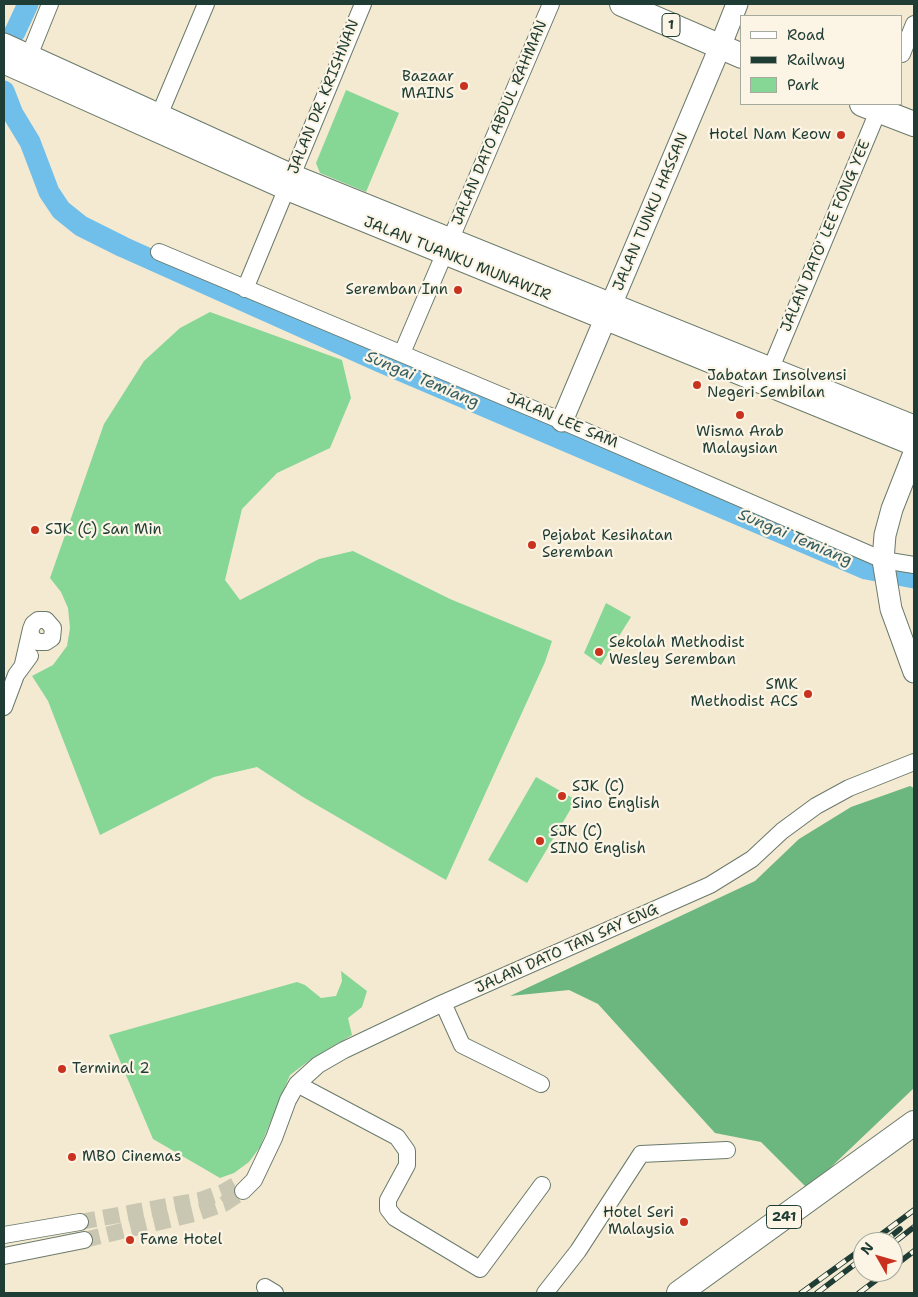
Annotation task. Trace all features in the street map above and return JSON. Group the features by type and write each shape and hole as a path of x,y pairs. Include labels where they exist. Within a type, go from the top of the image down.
{"highway":[{"name":"1","path":"622,4 731,51"},
{"path":"874,106 914,124"},
{"path":"890,1141 914,1111"},
{"name":"241","path":"679,1293 914,1123"},
{"name":"241","path":"706,1293 914,1142"}],"main road":[{"name":"JALAN TUNKU HASSAN","path":"562,420 609,312 731,51 737,4"},
{"name":"JALAN TUANKU MUNAWIR","path":"5,51 29,56 156,122 289,182 609,312 914,445"},
{"name":"JALAN TUANKU MUNAWIR","path":"5,51 72,95 156,122"},
{"name":"JALAN TUANKU MUNAWIR","path":"609,312 771,368 914,426"},
{"path":"914,453 884,535 914,637"},
{"path":"914,489 897,538 891,609 914,672"}],"street":[{"path":"29,56 50,4"},
{"path":"156,122 206,4"},
{"name":"JALAN DR. KRISHNAN","path":"289,182 363,4"},
{"name":"JALAN DATO ABDUL RAHMAN","path":"402,353 551,4"},
{"path":"903,52 914,24"},
{"name":"JALAN DATO' LEE FONG YEE","path":"771,368 874,106"},
{"path":"245,289 289,182"},
{"name":"JALAN LEE SAM","path":"158,252 562,420 894,573"},
{"path":"4,707 13,681 23,664 31,629 35,622 42,620 49,622 53,628 53,635 23,664"},
{"name":"JALAN DATO TAN SAY ENG","path":"241,1187 254,1180 274,1138 288,1100 297,1084 318,1064 444,1003 710,885 752,859 782,831 816,806 849,788 914,762"},
{"path":"444,1003 462,1044 540,1084"},
{"path":"297,1084 380,1126 397,1137 407,1151 408,1165 388,1200 388,1209 395,1218 480,1269 542,1185"},
{"path":"545,1293 578,1251 641,1154 727,1150"},
{"path":"4,1234 80,1222"},
{"path":"4,1256 84,1240"}],"green space":[{"path":"346,90 399,113 366,192 320,173 316,163"},
{"path":"210,312 342,360 351,398 330,448 277,473 242,509 225,580 240,600 319,559 353,551 450,599 552,641 545,662 446,880 303,797 257,767 214,777 100,835 48,701 32,676 53,665 67,646 70,628 68,608 61,592 50,578 104,424 144,361 180,328"},
{"path":"606,603 631,617 601,665 584,653"},
{"path":"536,777 576,800 527,883 488,860"},
{"path":"910,786 914,788 914,1088 808,1189 761,1142 715,1133 598,1004 569,990 510,996 755,881 799,839 851,807"},
{"path":"341,971 367,991 362,1007 348,1018 352,1035 310,1060 290,1075 260,1147 249,1162 234,1173 220,1178 153,1139 109,1035 297,982 305,985 321,998 336,996 342,981"}],"waterway":[{"name":"Sungai Temiang","path":"4,48 15,32 28,4"},
{"name":"Sungai Temiang","path":"4,91 13,114 30,142 49,192 61,210 81,226 123,247 380,362 866,569 914,578"}],"tunnel":[{"path":"80,1222 200,1200 223,1192 239,1183"},
{"path":"84,1240 194,1214 224,1204 243,1191"}],"railway":[{"path":"884,1232 914,1210"},
{"path":"903,1236 914,1227"},
{"path":"896,1232 900,1229"},
{"path":"903,1259 914,1251"},
{"path":"801,1293 853,1255"},
{"path":"817,1293 853,1266"},
{"path":"859,1293 874,1282"}],"place":[{"name":"Bazaar MAINS","path":"464,86"},
{"name":"Hotel Nam Keow","path":"841,135"},
{"name":"Seremban Inn","path":"458,290"},
{"name":"Jabatan Insolvensi Negeri Sembilan","path":"697,385"},
{"name":"Wisma Arab Malaysian","path":"740,415"},
{"name":"SJK (C) San Min","path":"35,530"},
{"name":"Pejabat Kesihatan Seremban","path":"532,545"},
{"name":"Sekolah Methodist Wesley Seremban","path":"599,652"},
{"name":"SMK Methodist ACS","path":"808,694"},
{"name":"SJK (C) Sino English","path":"562,796"},
{"name":"SJK (C) SINO English","path":"540,841"},
{"name":"Terminal 2","path":"62,1069"},
{"name":"MBO Cinemas","path":"72,1157"},
{"name":"Hotel Seri Malaysia","path":"684,1222"},
{"name":"Fame Hotel","path":"130,1240"}]}
